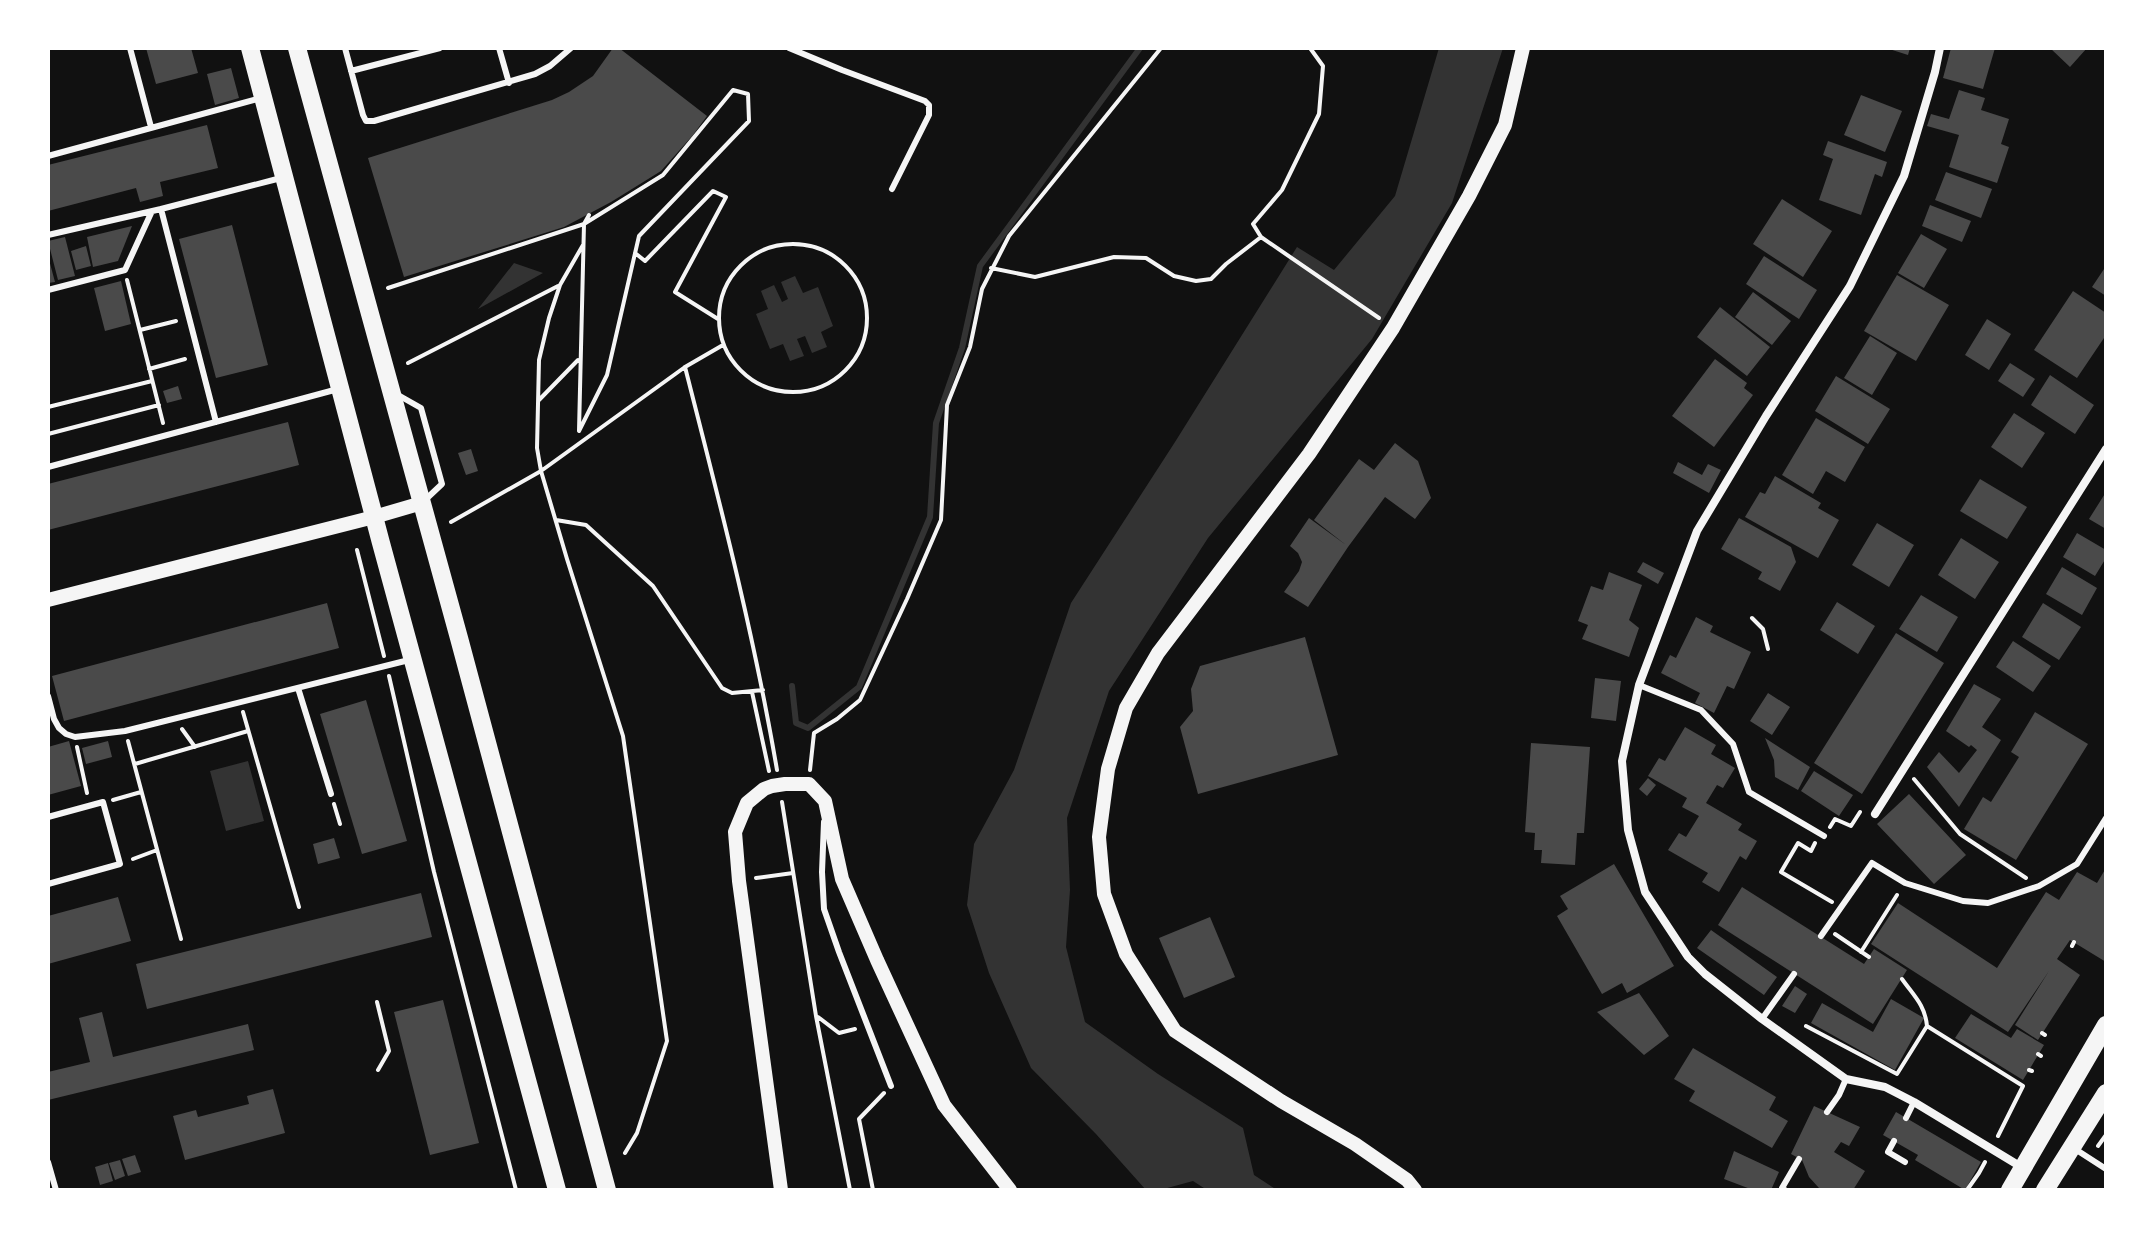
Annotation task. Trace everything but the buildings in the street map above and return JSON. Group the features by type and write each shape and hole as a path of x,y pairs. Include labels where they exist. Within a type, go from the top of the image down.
{"main road":[{"path":"250,48 557,1190"},
{"path":"297,48 607,1190"},
{"path":"2010,1190 2106,1025"},
{"path":"2085,1060 2091,1079 2106,1083"},
{"path":"2045,1190 2106,1093"}],"street":[{"path":"1415,1190 1407,1180 1355,1144 1281,1101 1175,1031 1126,954 1104,894 1099,837 1108,769 1126,708 1158,653 1309,454 1393,328 1469,196 1505,125 1523,48"},
{"path":"1940,48 1904,176 1850,286 1697,531 1639,685 1622,761 1628,830 1645,892 1688,957 1762,1019 1846,1079 1885,1087 2023,1168"},
{"path":"1875,814 2106,449"},
{"path":"48,600 422,503"},
{"path":"781,1190 735,832 747,803 764,789 809,784 825,801 842,879 944,1105 1010,1190"}],"lane":[{"path":"130,48 151,127"},
{"path":"345,48 366,121 509,83 550,66 571,48"},
{"path":"351,71 440,48"},
{"path":"499,48 509,83"},
{"path":"789,48 929,105 929,115 892,189"},
{"path":"48,156 263,98"},
{"path":"48,235 285,177"},
{"path":"161,209 216,422"},
{"path":"48,290 125,270 152,211"},
{"path":"48,467 340,389"},
{"path":"48,696 59,728 75,737 125,731 413,659"},
{"path":"1639,685 1701,710 1733,744 1749,792 1824,836"},
{"path":"298,688 331,794"},
{"path":"825,801 824,909 891,1086"},
{"path":"48,817 103,802 120,864 48,884"},
{"path":"1821,936 1872,863 1905,883 1963,901 1988,903 2039,886 2077,864 2106,818"},
{"path":"1762,1019 1794,974"},
{"path":"1827,1112 1846,1079"},
{"path":"1906,1118 1914,1102"},
{"path":"1894,1141 1888,1152 1905,1162"},
{"path":"2072,1147 2106,1169"},
{"path":"1785,1190 1782,1188 1799,1159"},
{"path":"48,1162 56,1190"}],"path":[{"path":"809,784 814,733 860,700 941,520 947,405 970,347 982,289 991,268 1009,236 1161,48"},
{"path":"1310,48 1323,66 1319,114 1282,190 1253,224 1261,237 1388,324"},
{"path":"388,288 584,224 663,175 733,90 748,94 749,121 639,236 607,375 579,431 583,244 584,224 589,215"},
{"path":"635,253 645,261 713,191 726,197 675,292 718,319"},
{"path":"991,268 1035,277 1114,257 1146,258 1174,276 1196,281 1211,279 1261,237"},
{"path":"583,244 560,285 539,360 537,448 541,471 623,736 667,1041 637,1133 625,1153"},
{"path":"780,244 814,247 845,264 859,283 866,305 867,328 860,351 846,370 828,384 806,391 782,392 760,385 741,372 723,345 718,319 725,285 739,266 758,252 780,244"},
{"path":"125,270 166,435"},
{"path":"408,363 560,285"},
{"path":"140,330 189,317"},
{"path":"451,522 541,471 685,367 723,345"},
{"path":"149,369 199,355"},
{"path":"538,401 580,358"},
{"path":"685,367 722,511 770,728"},
{"path":"48,407 152,381"},
{"path":"48,434 159,405"},
{"path":"556,520 586,525 653,586 722,688 732,693 763,690"},
{"path":"357,550 434,872 516,1190"},
{"path":"1752,618 1763,629 1768,649"},
{"path":"752,692 772,786"},
{"path":"240,702 299,907"},
{"path":"175,718 195,747"},
{"path":"125,731 181,939"},
{"path":"134,764 248,731"},
{"path":"75,737 90,806"},
{"path":"1904,768 1960,834 2039,886"},
{"path":"103,802 141,792"},
{"path":"331,794 340,824"},
{"path":"784,816 816,1016 850,1190"},
{"path":"1835,819 1851,826"},
{"path":"1811,851 1798,843 1781,872 1840,908"},
{"path":"120,864 157,850"},
{"path":"739,881 793,873"},
{"path":"1861,952 1905,883"},
{"path":"1852,945 1869,957"},
{"path":"1806,1026 1897,1074 1914,1042 1927,1026 1923,1007 1902,979"},
{"path":"377,1002 389,1051 378,1070"},
{"path":"816,1016 839,1033 867,1025"},
{"path":"1927,1026 2023,1086 1979,1173 1967,1190"},
{"path":"873,1190 859,1119 891,1086"}],"shaded area":[{"path":"1439,48 1503,48 1452,203 1372,339 1208,538 1109,691 1067,818 1070,890 1066,947 1085,1022 1158,1074 1243,1128 1254,1175 1277,1190 1207,1190 1193,1181 1160,1190 1146,1190 1031,1068 989,973 967,905 974,844 1014,770 1071,603 1297,247 1334,270 1395,196"},
{"path":"514,263 543,273 478,309"},
{"path":"795,276 803,293 818,287 833,326 821,332 827,347 812,353 805,336 797,339 804,356 790,361 783,344 770,349 756,314 768,309 761,291 774,285 782,302 788,299 781,282"},
{"path":"248,761 264,821 226,831 210,771"}],"waterway":[{"path":"792,686 796,723 808,728 859,687 930,517 936,423 962,348 980,266 1140,48"}]}
